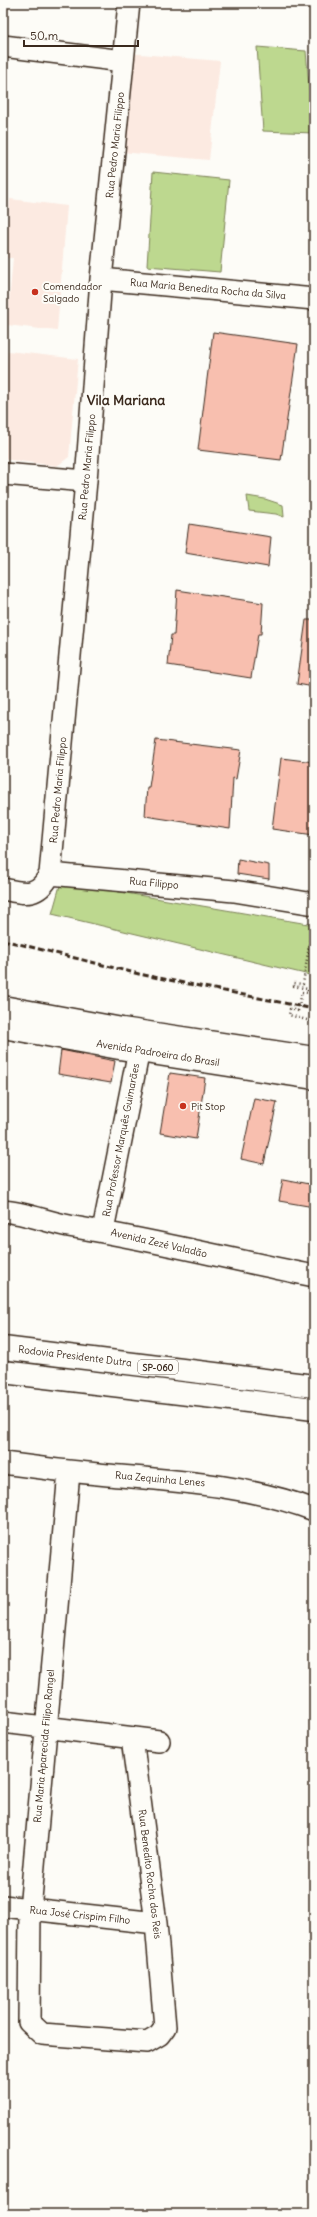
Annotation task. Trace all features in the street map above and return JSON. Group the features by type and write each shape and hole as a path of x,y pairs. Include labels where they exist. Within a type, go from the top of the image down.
{"main road":[{"name":"Avenida Padroeira do Brasil","path":"3,1007 122,1029 314,1058"},
{"name":"Avenida Padroeira do Brasil","path":"3,1027 314,1078"},
{"name":"Rodovia Presidente Dutra","path":"3,1348 314,1386"},
{"name":"SP-060","path":"3,1372 314,1409"}],"street":[{"name":"Rua Pedro Maria Filippo","path":"50,874 86,481 101,279 129,3"},
{"path":"3,46 123,61"},
{"name":"Rua Maria Benedita Rocha da Silva","path":"101,279 314,299"},
{"path":"3,474 86,481"},
{"path":"3,890 24,894 31,892 46,882 50,874"},
{"name":"Rua Filippo","path":"50,874 234,891 314,904"},
{"name":"Rua Professor Marquês Guimarães","path":"103,1230 140,1050"},
{"name":"Avenida Zezé Valadão","path":"3,1211 73,1226 103,1230 153,1243 314,1276"},
{"name":"Rua Zequinha Lenes","path":"3,1463 69,1472 212,1484 294,1503 314,1510"},
{"name":"Rua Maria Aparecida Filipo Rangel","path":"29,2022 30,1910 69,1472"},
{"path":"3,1722 159,1741"},
{"name":"Rua Benedito Rocha dos Reis","path":"29,2022 42,2034 147,2042 159,2035 165,2027 165,2011 156,1923 132,1738"},
{"name":"Rua José Crispim Filho","path":"3,1906 156,1923"}],"path":[{"path":"314,916 303,984 294,982 294,986 308,989 308,993 302,992 298,1011 290,1009 289,1015 314,1022"}],"shaded area":[{"path":"129,53 220,61 209,160 121,152"},
{"name":"Comendador Salgado","path":"10,199 67,206 57,331 7,325 13,258 5,258"},
{"path":"8,351 78,359 69,457 57,466 3,459 3,422"}],"green space":[{"path":"257,47 306,51 313,133 263,131"},
{"path":"153,172 229,180 220,272 147,266"},
{"path":"247,496 265,499 283,505 284,517 276,514 249,511"},
{"path":"61,882 314,925 314,976 52,914"}],"building":[{"path":"213,332 298,344 281,460 198,450"},
{"path":"189,524 271,537 268,567 185,553"},
{"path":"177,590 263,603 261,634 258,634 251,678 168,665 171,635 174,635"},
{"path":"306,620 314,620 314,687 297,684"},
{"path":"156,740 241,750 236,779 233,778 230,829 145,816 147,787 149,787"},
{"path":"281,758 314,762 314,835 272,829"},
{"path":"238,859 269,865 269,879 237,874"},
{"path":"61,1050 115,1061 111,1083 58,1074"},
{"name":"Pit Stop","path":"170,1073 205,1078 196,1139 160,1133"},
{"path":"254,1098 277,1102 264,1164 241,1159"},
{"path":"283,1179 314,1185 314,1207 279,1201"}],"railway":[{"path":"3,940 139,974 314,1009"}],"place":[{"name":"Comendador Salgado","path":"35,292"},
{"name":"Pit Stop","path":"183,1106"}],"district":[{"name":"Vila Mariana","path":"126,400"}]}
